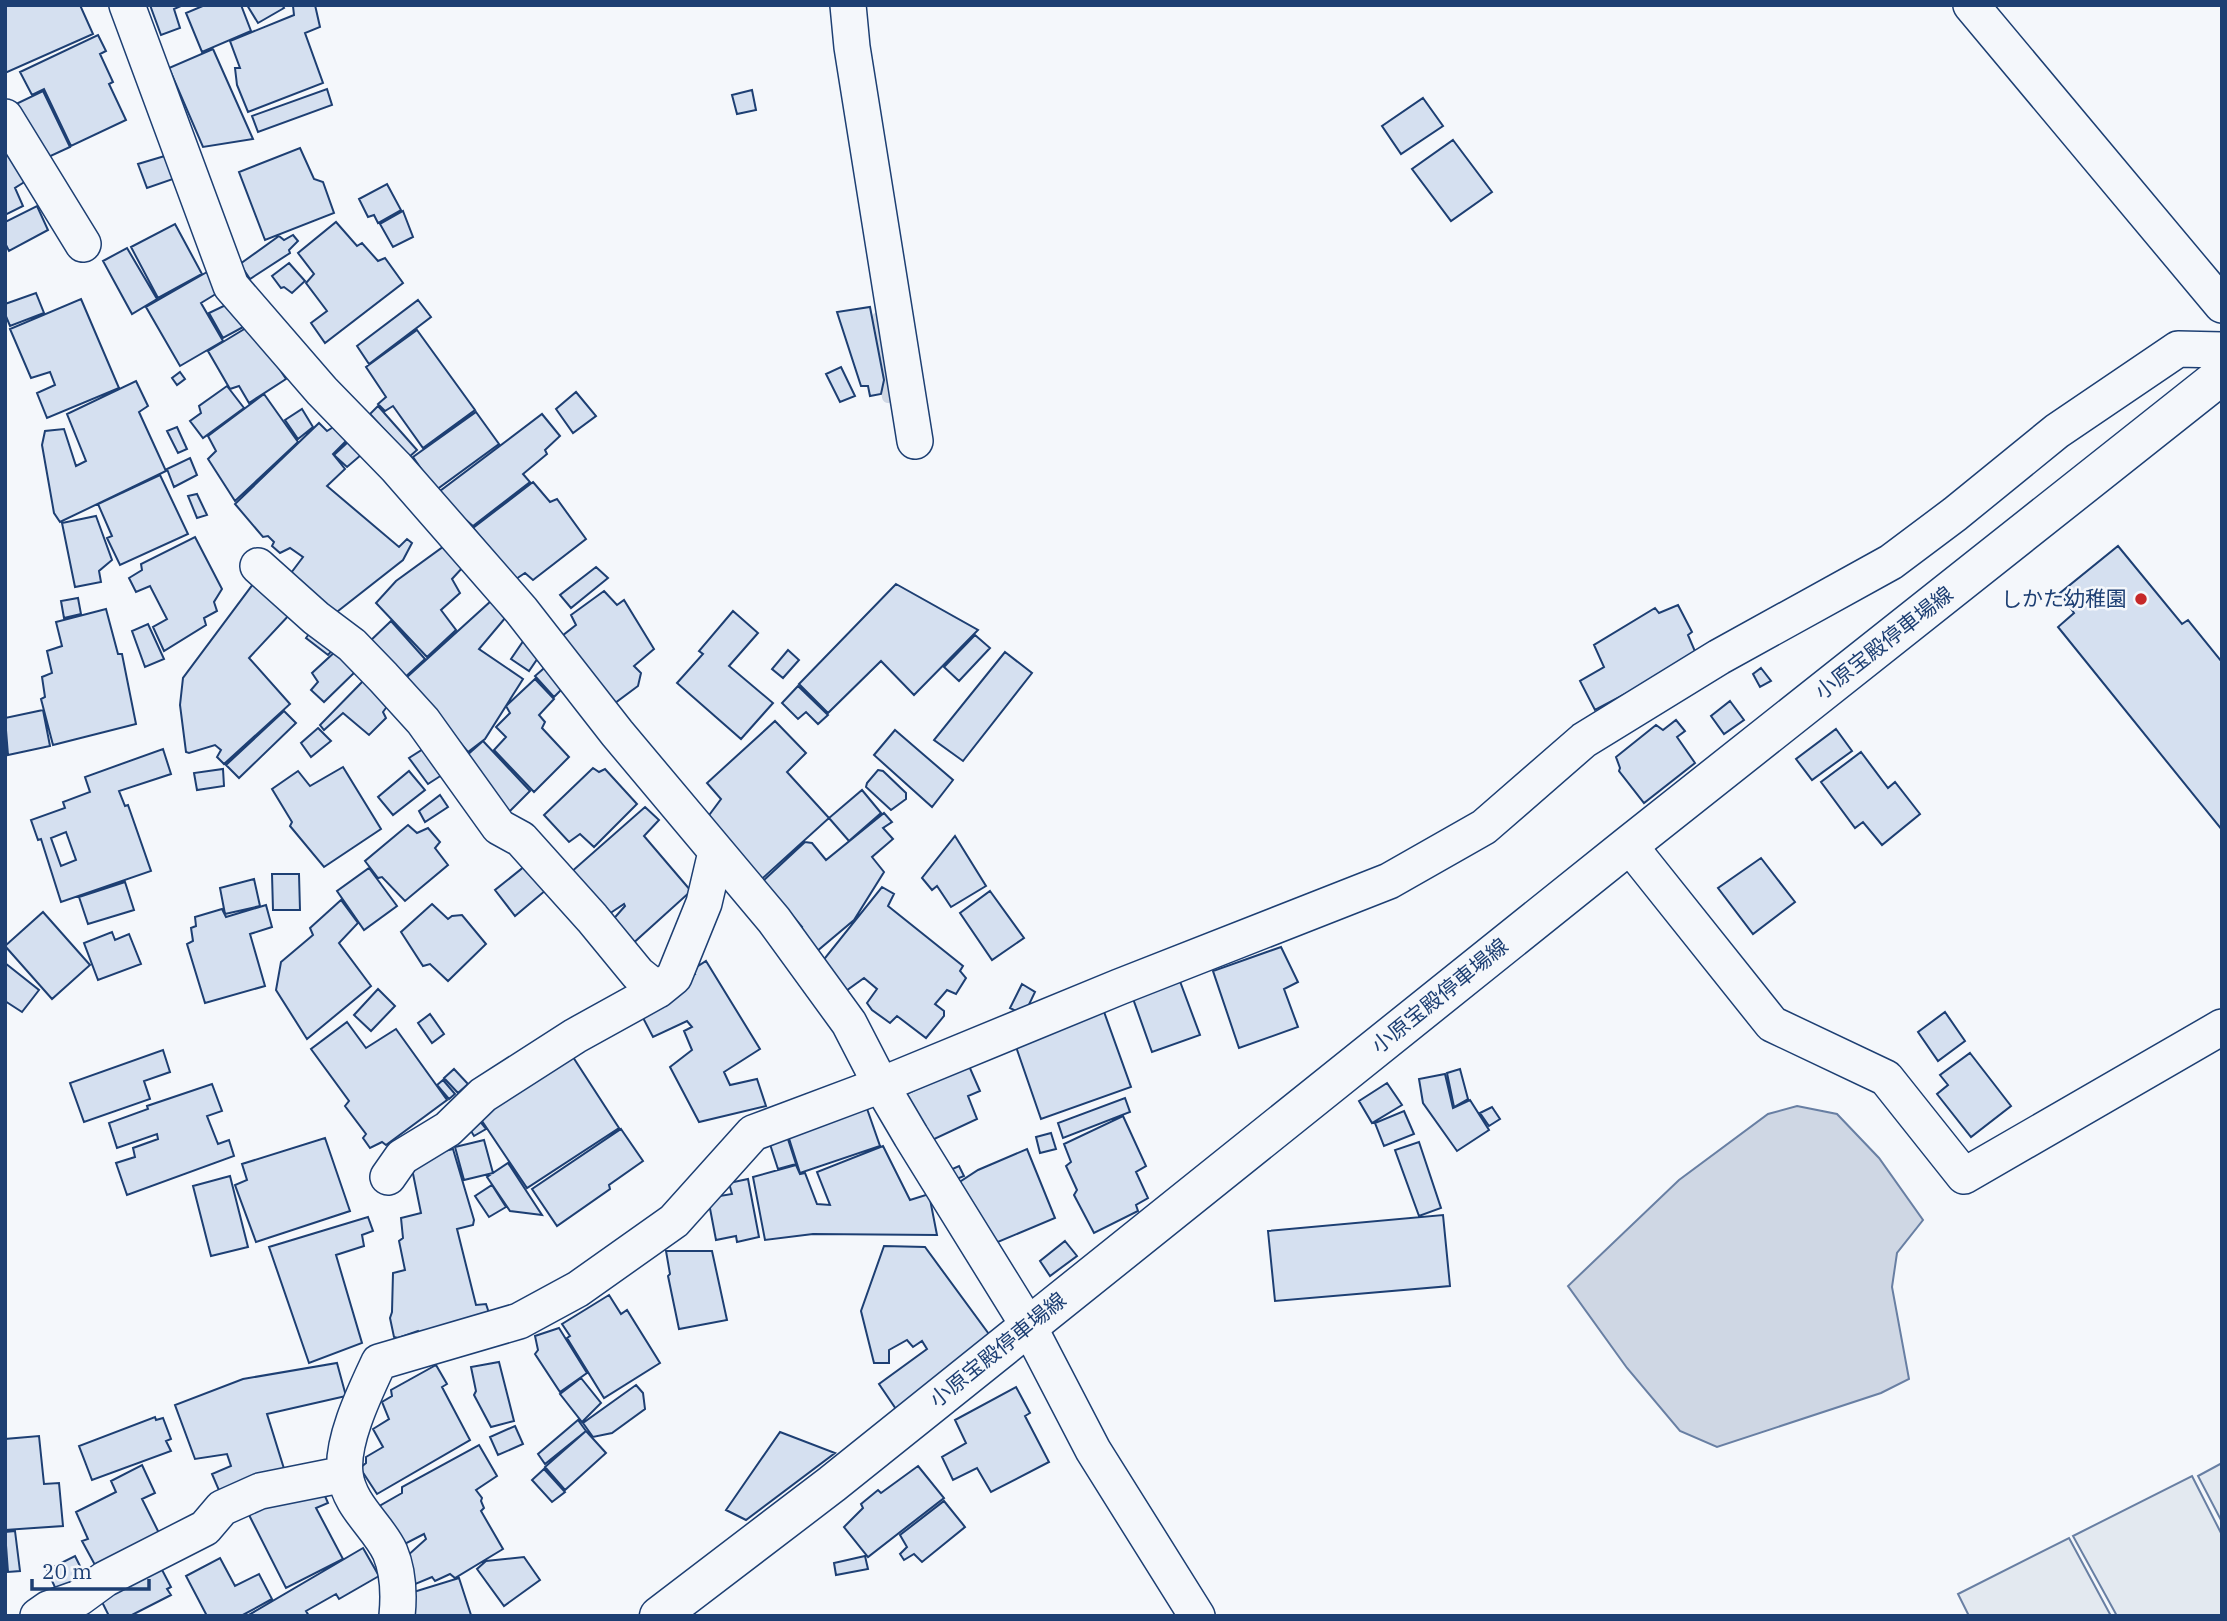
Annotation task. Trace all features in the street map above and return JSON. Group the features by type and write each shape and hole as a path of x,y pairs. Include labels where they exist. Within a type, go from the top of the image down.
{"main road":[{"name":"小原宝殿停車場線","path":"659,1616 832,1484 1629,845 2222,375"}],"street":[{"path":"127,5 231,286 322,391 396,467 521,610 617,733 774,920 849,1023 881,1084 1028,1325 1093,1450 1197,1616"},
{"path":"848,5 852,47 915,441"},
{"path":"1971,5 2222,305"},
{"path":"5,117 83,244"},
{"path":"397,1616 399,1594 390,1552 358,1507 345,1475 348,1443 360,1404 379,1362 519,1321 578,1289 674,1221 753,1133 1389,881 1484,827 1584,740 1719,657 1892,562 2057,431 2178,349 2222,350"},
{"path":"258,566 316,618 352,645 383,677 423,721 499,827 521,839 638,974 658,990"},
{"path":"1629,845 1772,1024 1886,1078 1964,1176 2222,1027"},
{"path":"388,1177 402,1157 448,1129 483,1095 575,1036 658,990 674,977 704,903 716,852"},
{"path":"38,1616 48,1609 79,1598 105,1579 205,1528 222,1508 260,1491 345,1475"}],"shaded area":[{"path":"1797,1106 1837,1114 1879,1158 1923,1220 1897,1253 1892,1287 1909,1379 1881,1393 1717,1447 1680,1431 1627,1368 1568,1286 1679,1180 1768,1114"},
{"path":"2222,1463 2222,1522 2198,1476"},
{"path":"2192,1476 2222,1535 2222,1616 2117,1616 2073,1536"},
{"path":"2069,1538 2111,1616 1969,1616 1958,1594"}],"building":[{"path":"5,5 80,5 93,34 5,73"},
{"path":"150,5 183,5 174,9 180,28 161,35"},
{"path":"205,5 241,5 251,31 202,52 186,13"},
{"path":"247,5 282,5 284,8 258,23"},
{"path":"315,5 320,27 305,33 323,83 248,112 237,85 235,68 240,68 230,41 294,15 293,6"},
{"path":"98,35 106,51 100,54 113,82 109,84 126,120 71,146 44,89 32,95 20,72"},
{"path":"213,49 253,139 203,147 169,68"},
{"path":"327,89 332,105 258,132 252,116"},
{"path":"752,90 756,110 737,114 732,95"},
{"path":"43,91 70,147 42,160 16,104"},
{"path":"1423,98 1443,126 1401,154 1382,126"},
{"path":"1453,140 1492,192 1451,221 1412,169"},
{"path":"300,148 314,179 323,182 334,213 265,240 239,172"},
{"path":"10,151 26,181 15,188 23,206 5,215 5,154"},
{"path":"168,155 176,178 147,188 138,164"},
{"path":"387,184 401,210 378,223 374,215 368,217 359,199"},
{"path":"37,206 48,230 9,251 5,243 5,222"},
{"path":"403,211 413,237 393,247 380,224"},
{"path":"336,222 357,246 362,243 378,261 385,258 403,283 325,343 311,323 327,311 306,283 314,274 298,253"},
{"path":"175,224 202,274 158,298 131,247"},
{"path":"293,235 298,241 289,250 290,253 250,279 240,264 279,236 284,240"},
{"path":"127,248 157,299 132,314 103,261"},
{"path":"289,263 305,281 292,293 284,287 281,288 272,276"},
{"path":"207,272 219,292 201,303 223,341 180,366 146,307"},
{"path":"36,293 44,313 10,326 5,314 5,304"},
{"path":"81,299 119,388 47,418 37,393 55,385 50,372 31,378 10,329"},
{"path":"418,300 431,317 369,364 357,346"},
{"path":"232,302 245,326 223,338 209,313"},
{"path":"870,307 884,380 881,394 870,396 868,386 861,386 837,312"},
{"path":"251,325 286,379 249,403 239,386 230,389 208,351"},
{"path":"417,330 475,410 423,448 393,406 385,411 378,404 386,397 366,367"},
{"path":"841,367 855,396 840,402 826,374"},
{"path":"180,372 185,379 177,385 172,378"},
{"path":"136,381 148,406 139,412 166,471 60,522 54,513 42,445 45,431 64,429 76,466 86,461 67,414"},
{"path":"227,386 244,408 203,438 190,421 201,413 199,406"},
{"path":"576,392 596,416 573,433 556,409"},
{"path":"264,394 298,442 235,501 208,459 216,451 208,436"},
{"path":"378,406 417,450 409,457 370,414"},
{"path":"302,409 313,427 298,439 285,420"},
{"path":"476,412 499,444 436,490 413,457"},
{"path":"542,414 560,436 545,450 547,454 523,474 530,482 473,526 466,520 461,521 440,491"},
{"path":"319,423 327,431 335,426 347,440 333,454 345,469 327,486 399,547 407,539 412,543 403,560 333,615 288,577 303,557 290,548 280,553 272,546 274,542 268,536 263,537 235,504"},
{"path":"177,427 187,449 178,453 167,431"},
{"path":"348,442 361,455 347,467 334,455"},
{"path":"190,458 197,475 174,487 167,469"},
{"path":"160,475 188,534 120,565 107,538 112,536 98,504"},
{"path":"533,482 550,502 557,499 586,539 533,580 525,573 516,579 473,528"},
{"path":"197,494 207,515 197,518 188,496"},
{"path":"96,516 112,560 99,571 101,582 75,587 62,523"},
{"path":"195,537 222,589 214,602 217,611 204,618 206,625 164,651 153,627 167,619 150,586 136,592 129,578 142,570 141,564"},
{"path":"447,544 464,566 452,579 460,593 441,610 456,630 427,657 376,603 396,581"},
{"path":"2118,546 2182,624 2188,620 2222,662 2222,830 2058,627 2074,613 2060,593"},
{"path":"596,567 608,578 571,608 560,595"},
{"path":"256,580 291,613 249,658 290,704 224,764 217,757 221,750 215,745 186,752 180,705 183,678"},
{"path":"896,584 978,630 914,695 881,661 828,713 799,684"},
{"path":"604,591 617,605 624,600 654,649 634,666 641,673 638,686 615,703 562,636 576,625 571,615"},
{"path":"78,598 81,614 64,618 61,601"},
{"path":"491,601 506,617 479,649 523,679 485,739 468,752 406,678"},
{"path":"1678,605 1692,632 1688,635 1697,656 1595,710 1580,681 1604,667 1594,645 1655,608 1659,613"},
{"path":"106,609 118,654 122,654 136,724 53,745 41,699 45,697 42,677 52,673 47,651 62,646 56,622"},
{"path":"733,611 758,633 729,666 773,703 741,739 677,683 703,654 699,651"},
{"path":"391,621 425,659 402,680 368,643"},
{"path":"148,624 164,659 145,667 132,631"},
{"path":"315,626 338,644 328,655 306,638"},
{"path":"975,635 990,648 959,681 944,667"},
{"path":"524,640 542,652 529,671 511,659"},
{"path":"337,650 357,670 324,702 311,690 318,682 312,673"},
{"path":"788,650 799,660 783,678 772,669"},
{"path":"1005,652 1032,673 963,761 934,740"},
{"path":"550,663 568,683 554,697 535,676"},
{"path":"1761,668 1771,681 1760,687 1753,674"},
{"path":"366,678 391,701 383,712 386,718 369,735 343,713 324,730 320,725"},
{"path":"535,679 554,699 539,715 545,722 542,728 569,757 534,792 494,750 506,737 496,727 510,713 506,706"},
{"path":"798,686 828,715 818,724 806,712 798,719 782,703"},
{"path":"1730,701 1744,720 1724,734 1711,716"},
{"path":"43,710 50,746 8,755 5,718"},
{"path":"284,711 296,723 239,778 226,765"},
{"path":"1676,720 1685,731 1677,737 1695,763 1644,803 1619,771 1616,757 1656,725 1663,730"},
{"path":"775,721 806,753 787,772 829,818 754,886 707,818 721,799 707,783"},
{"path":"318,728 331,741 311,757 301,743"},
{"path":"1836,729 1852,751 1812,780 1796,759"},
{"path":"895,730 953,780 932,807 874,755"},
{"path":"483,741 530,791 509,812 465,757"},
{"path":"428,746 445,773 428,784 409,758"},
{"path":"163,749 171,774 119,791 125,806 128,805 151,871 61,902 41,839 38,840 31,820 65,808 63,802 90,792 85,777","holes":["66,832 76,860 61,866 51,838"]},
{"path":"1861,752 1888,788 1895,782 1920,814 1882,845 1863,822 1855,828 1821,782"},
{"path":"343,767 381,829 324,867 290,826 292,822 272,789 298,771 310,786"},
{"path":"593,768 599,772 605,769 637,804 594,847 580,834 569,842 544,815"},
{"path":"223,769 224,786 197,790 194,773"},
{"path":"878,770 883,771 906,793 906,799 891,810 866,787"},
{"path":"409,771 425,790 393,815 378,797"},
{"path":"862,790 881,813 849,841 829,818"},
{"path":"440,795 448,807 425,822 419,811"},
{"path":"645,807 659,820 644,836 691,891 630,946 609,924 624,904 606,916 570,873"},
{"path":"884,813 892,822 883,828 893,839 872,857 884,872 854,920 810,957 792,936 802,927 763,881 805,842 812,843 826,860"},
{"path":"408,825 417,833 428,828 440,842 435,848 448,865 405,901 382,877 378,878 365,861"},
{"path":"955,836 986,886 951,907 937,886 932,890 922,878"},
{"path":"1761,858 1795,902 1753,934 1718,888"},
{"path":"525,866 546,890 515,916 495,890"},
{"path":"369,868 397,906 364,930 337,891"},
{"path":"272,874 299,874 300,910 273,910"},
{"path":"254,879 260,906 225,914 220,888"},
{"path":"125,882 134,910 88,924 79,897"},
{"path":"882,887 894,894 888,906 963,966 960,971 966,978 956,994 947,990 935,1004 944,1011 944,1016 926,1038 897,1016 890,1023 872,1010 867,1003 877,989 864,978 843,993 821,963"},
{"path":"990,891 1024,938 992,960 960,913"},
{"path":"341,900 358,923 339,943 371,986 307,1039 276,990 281,962 313,935 310,928"},
{"path":"432,904 448,919 462,915 486,944 448,981 430,964 423,966 401,932"},
{"path":"266,905 272,927 250,934 265,986 205,1003 187,944 193,941 191,928 196,926 195,917 222,909 226,917"},
{"path":"43,912 90,965 52,999 5,946"},
{"path":"112,932 115,940 129,934 141,964 98,980 84,943"},
{"path":"1281,947 1298,982 1284,989 1298,1027 1239,1048 1213,971"},
{"path":"706,961 760,1049 724,1072 730,1085 757,1079 766,1106 699,1122 670,1067 692,1050 684,1031 692,1027 687,1021 653,1037 641,1014 695,974 692,970"},
{"path":"5,963 39,990 22,1012 5,1001"},
{"path":"1178,976 1200,1035 1152,1052 1131,993"},
{"path":"1022,984 1035,992 1024,1015 1010,1008"},
{"path":"378,989 395,1006 371,1031 354,1015"},
{"path":"1103,1009 1131,1087 1041,1119 1014,1041"},
{"path":"1945,1012 1965,1041 1938,1061 1918,1032"},
{"path":"430,1014 444,1034 432,1043 418,1023"},
{"path":"347,1022 366,1048 396,1029 447,1100 386,1145 382,1142 370,1148 363,1138 366,1134 345,1106 349,1101 311,1049"},
{"path":"163,1050 170,1072 144,1081 150,1099 84,1122 70,1083"},
{"path":"1970,1053 2011,1106 1971,1137 1937,1094 1948,1085 1940,1075"},
{"path":"571,1054 619,1128 527,1188 478,1115"},
{"path":"969,1066 980,1091 968,1096 977,1119 928,1142 906,1094"},
{"path":"454,1069 468,1084 458,1093 444,1078"},
{"path":"1460,1069 1468,1099 1454,1107 1447,1073"},
{"path":"1445,1074 1453,1108 1470,1100 1489,1130 1457,1151 1423,1103 1419,1079"},
{"path":"443,1080 455,1094 449,1099 437,1085"},
{"path":"1387,1083 1402,1105 1372,1123 1359,1101"},
{"path":"212,1084 222,1111 207,1116 218,1144 229,1140 234,1156 127,1195 116,1163 135,1157 133,1148 158,1139 157,1134 117,1148 109,1123 148,1109 147,1106"},
{"path":"1125,1098 1130,1112 1063,1138 1058,1123"},
{"path":"865,1103 880,1146 800,1173 786,1129"},
{"path":"1492,1107 1500,1119 1489,1126 1480,1113"},
{"path":"1404,1111 1414,1134 1384,1146 1375,1123"},
{"path":"1123,1116 1146,1166 1136,1172 1148,1198 1136,1205 1138,1211 1094,1233 1074,1195 1077,1190 1066,1166 1071,1162 1064,1144"},
{"path":"478,1119 486,1129 474,1136 468,1126"},
{"path":"621,1129 643,1161 609,1185 610,1189 557,1226 532,1189"},
{"path":"785,1130 796,1164 778,1169 768,1138"},
{"path":"1051,1133 1056,1149 1040,1153 1036,1137"},
{"path":"325,1138 350,1211 256,1242 235,1185 247,1180 242,1164"},
{"path":"484,1140 493,1173 464,1180 455,1147"},
{"path":"1419,1142 1441,1208 1419,1216 1395,1150"},
{"path":"883,1146 910,1200 929,1194 937,1235 813,1234 765,1240 753,1177 796,1165 800,1174 805,1173 817,1204 830,1205 817,1172"},
{"path":"453,1149 474,1220 473,1225 457,1229 476,1305 486,1304 489,1313 421,1336 418,1331 394,1337 390,1318 393,1273 405,1270 399,1241 403,1238 401,1218 421,1213 410,1159"},
{"path":"1027,1149 1055,1218 993,1244 955,1185 978,1170"},
{"path":"508,1163 542,1215 510,1211 487,1177"},
{"path":"959,1166 964,1176 952,1181 948,1171"},
{"path":"230,1176 248,1247 211,1256 193,1186"},
{"path":"748,1179 759,1237 737,1242 736,1236 716,1240 708,1198 732,1194 729,1183"},
{"path":"492,1185 506,1207 489,1217 475,1196"},
{"path":"1443,1215 1450,1286 1275,1301 1268,1231"},
{"path":"368,1217 373,1231 362,1235 364,1246 336,1255 362,1343 309,1363 269,1247"},
{"path":"1065,1241 1077,1256 1050,1276 1040,1261"},
{"path":"884,1246 925,1247 994,1341 896,1409 879,1384 927,1349 922,1341 913,1347 907,1340 889,1350 889,1363 874,1363 861,1311"},
{"path":"666,1251 712,1251 727,1320 679,1329 668,1276 670,1274"},
{"path":"609,1295 621,1314 627,1310 660,1363 604,1398 567,1338 570,1336 562,1324"},
{"path":"559,1328 587,1373 560,1392 535,1354 538,1350 535,1336"},
{"path":"499,1362 514,1421 491,1427 474,1395 476,1391 471,1367"},
{"path":"337,1363 346,1396 267,1414 285,1472 221,1495 212,1474 231,1466 227,1454 195,1459 175,1405 243,1379"},
{"path":"436,1365 447,1384 442,1387 470,1440 377,1494 360,1468 366,1463 366,1457 383,1447 373,1429 389,1419 382,1402 392,1396 391,1390"},
{"path":"581,1378 601,1403 582,1422 560,1394"},
{"path":"636,1385 643,1393 645,1409 612,1433 593,1437 583,1423"},
{"path":"1016,1387 1030,1413 1025,1416 1049,1462 991,1492 977,1468 953,1480 942,1457 966,1443 955,1420"},
{"path":"155,1417 156,1420 163,1418 171,1439 166,1441 171,1451 92,1480 79,1446"},
{"path":"578,1420 586,1431 545,1464 538,1454"},
{"path":"515,1426 523,1444 498,1455 490,1437"},
{"path":"586,1431 606,1453 565,1490 545,1467"},
{"path":"780,1432 835,1453 746,1520 726,1510"},
{"path":"39,1436 44,1484 59,1483 63,1526 5,1530 5,1439"},
{"path":"479,1445 497,1476 476,1490 482,1498 484,1508 481,1511 503,1549 455,1578 450,1574 435,1581 432,1577 413,1585 406,1557 426,1539 424,1534 397,1548 376,1508 402,1493 402,1487"},
{"path":"142,1465 155,1493 142,1499 159,1533 95,1565 82,1541 88,1539 76,1512 116,1492 111,1481"},
{"path":"918,1466 944,1498 868,1557 844,1527 863,1508 861,1504 878,1490 881,1493"},
{"path":"544,1469 565,1492 552,1502 532,1480"},
{"path":"322,1489 328,1503 316,1508 343,1559 286,1588 247,1511"},
{"path":"944,1501 965,1527 922,1562 914,1554 904,1560 900,1554 907,1547 900,1535"},
{"path":"15,1531 20,1571 8,1572 5,1532"},
{"path":"363,1548 379,1576 339,1599 336,1594 306,1611 309,1616 247,1616"},
{"path":"75,1556 88,1582 59,1596 47,1570"},
{"path":"865,1556 868,1569 836,1575 834,1563"},
{"path":"524,1557 540,1580 504,1606 477,1569 486,1561"},
{"path":"220,1558 235,1586 259,1574 272,1599 241,1616 207,1616 186,1576"},
{"path":"160,1566 171,1587 167,1589 171,1595 130,1616 109,1616 100,1598"},
{"path":"459,1578 471,1615 476,1616 405,1616 407,1594"}],"waterway":[{"path":"878,318 888,397"}],"place":[{"name":"しかた幼稚園","path":"2141,599"}]}
